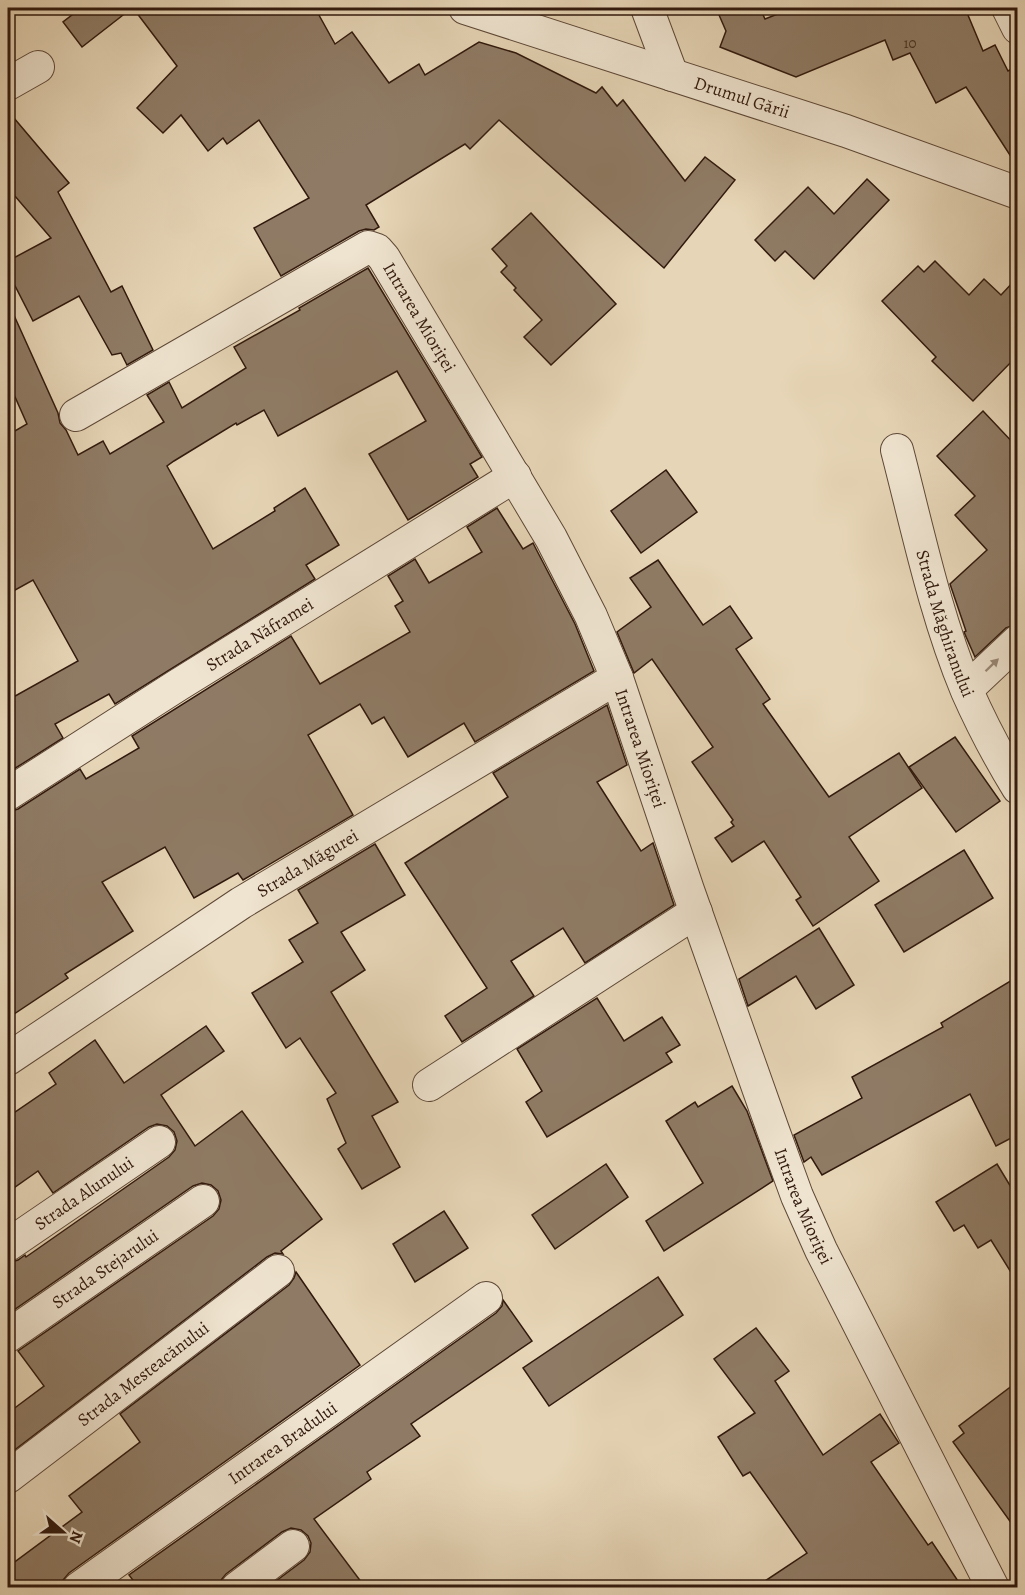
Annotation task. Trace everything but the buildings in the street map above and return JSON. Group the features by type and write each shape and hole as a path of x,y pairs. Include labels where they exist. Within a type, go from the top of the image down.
{"street":[{"name":"Drumul Gării","path":"465,8 846,131 1017,192"},
{"path":"647,8 672,75"},
{"path":"1008,8 1017,28"},
{"path":"8,84 38,67"},
{"name":"Intrarea Mioriței","path":"76,415 368,247 377,250 384,258 551,538 591,616 617,678 696,912 802,1207 821,1250 993,1587"},
{"name":"Strada Măghiranului","path":"897,450 937,603 967,689 997,753 1017,788"},
{"name":"Strada Năframei","path":"8,794 178,685 515,476"},
{"path":"967,689 1017,641"},
{"name":"Strada Măgurei","path":"8,1059 241,903 617,678"},
{"path":"429,1085 696,912"},
{"name":"Strada Alunului","path":"8,1245 159,1142"},
{"name":"Strada Stejarului","path":"8,1336 203,1201"},
{"name":"Strada Mesteacănului","path":"8,1477 278,1271"},
{"name":"Intrarea Bradului","path":"79,1587 486,1298"},
{"path":"237,1587 293,1546"}]}
